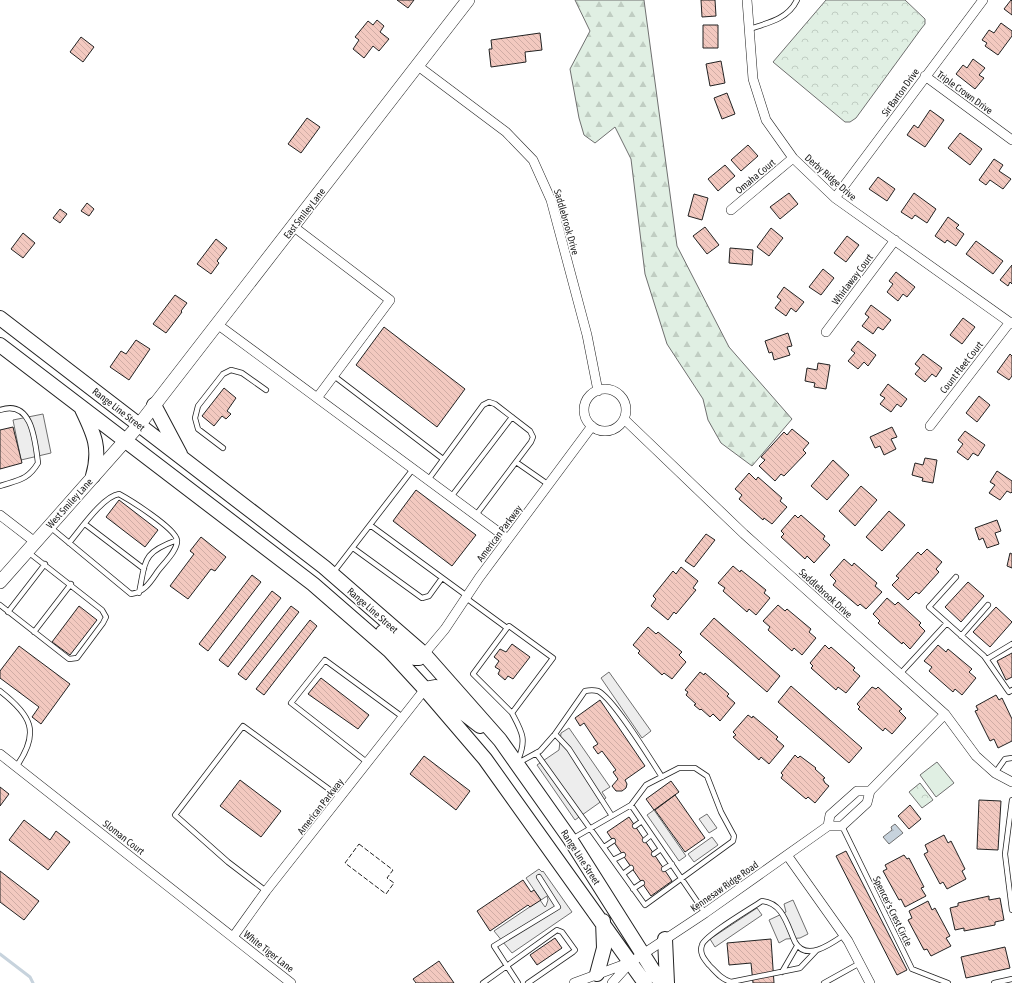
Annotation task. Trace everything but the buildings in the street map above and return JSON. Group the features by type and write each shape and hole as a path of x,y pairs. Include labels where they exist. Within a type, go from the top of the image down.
{"main road":[{"name":"Range Line Street","path":"0,318 332,574 424,654 503,745 517,764 570,840 661,983"},
{"name":"Range Line Street","path":"0,345 313,584 390,651 425,688 485,759 603,922 645,983"},
{"path":"154,405 182,458"},
{"path":"81,407 94,433 98,450 97,462 93,476"},
{"path":"347,612 388,635 415,658 420,658 424,654"},
{"path":"425,688 436,687 442,690 462,712 503,745"},
{"path":"597,974 604,948 603,922"},
{"path":"665,939 667,983"}],"street":[{"name":"East Smiley Lane","path":"139,425 294,227 468,0"},
{"name":"Derby Ridge Drive","path":"748,0 753,79 766,120 793,158 835,198 1011,323"},
{"name":"Sir Barton Drive","path":"835,198 983,0"},
{"name":"Saddlebrook Drive","path":"418,66 506,132 533,160 551,200 587,335 598,391"},
{"name":"Triple Crown Drive","path":"925,76 1012,140"},
{"name":"Omaha Court","path":"731,210 793,158"},
{"path":"294,227 390,300 317,398"},
{"name":"Whirlaway Court","path":"826,332 895,240"},
{"name":"Count Fleet Court","path":"930,426 1011,323"},
{"path":"218,324 508,539"},
{"path":"605,388 616,391 626,402 627,412 624,419 620,426 612,431 598,431 587,422 584,408 586,401 591,394 605,388"},
{"name":"Saddlebrook Drive","path":"624,419 744,534 945,714 976,756 995,773 1012,782"},
{"name":"West Smiley Lane","path":"0,582 139,425"},
{"name":"American Parkway","path":"424,654 445,629 508,539 592,426"},
{"path":"0,515 31,546"},
{"name":"American Parkway","path":"233,937 266,891 404,718 425,688"},
{"path":"828,826 842,826 868,803 870,791 945,714"},
{"name":"Sloman Court","path":"0,754 233,937"},
{"name":"Kennesaw Ridge Road","path":"631,962 828,826 830,815 857,791 870,791"},
{"path":"787,855 844,935 870,983"},
{"name":"White Tiger Lane","path":"233,937 291,983"},
{"path":"574,983 631,962"},
{"path":"612,983 631,962"}],"lane":[{"path":"749,29 782,18 792,9 797,0"},
{"path":"222,448 198,430 195,418 198,406 223,374 231,370 242,373 266,390"},
{"path":"334,376 444,459"},
{"path":"428,480 483,406 489,402 495,404 530,431 533,437 476,515"},
{"path":"0,410 10,406 20,410 28,418 38,463 32,473 23,479 0,487"},
{"path":"451,497 512,417"},
{"path":"516,462 548,485"},
{"path":"332,574 413,469"},
{"path":"49,526 68,543 125,590 132,594 139,593 148,586 175,548 177,540 174,534 166,527 119,494 114,495 105,502 68,543"},
{"path":"85,524 144,569"},
{"path":"370,525 507,628 509,626 553,658 512,713"},
{"path":"139,593 144,569 150,553 158,547 177,540"},
{"path":"0,605 69,659 77,658 103,623 106,617 102,610 45,564 31,546"},
{"path":"353,548 422,598 429,596 442,578"},
{"path":"8,612 45,564"},
{"path":"956,577 929,607 987,659 1009,692 1012,690"},
{"path":"34,632 71,584"},
{"path":"961,636 988,605"},
{"path":"900,674 947,624"},
{"path":"507,628 472,674 512,713 523,733 524,747 517,764"},
{"path":"987,659 1012,644"},
{"path":"368,763 291,703 325,660 404,718"},
{"path":"0,691 16,703 28,719 31,738 26,753 16,767"},
{"path":"517,764 536,753 556,734 585,691 598,691 606,697 635,735 662,777"},
{"path":"266,891 228,862 175,815 243,726 341,798"},
{"path":"556,734 569,749 612,816"},
{"path":"536,753 590,828 604,847 645,905 733,841 734,836 721,812 707,776 695,768 679,768 646,785 631,805 590,828 570,840"},
{"path":"995,773 1005,759 1012,758"},
{"path":"1012,800 1006,854 1012,910"},
{"path":"631,805 705,912"},
{"path":"635,826 642,821"},
{"name":"Spencer's Crest Circle","path":"842,826 912,969 948,983"},
{"path":"645,840 651,835"},
{"path":"604,847 613,841"},
{"path":"654,854 662,849"},
{"path":"613,860 623,855"},
{"path":"664,869 672,864"},
{"path":"623,874 632,868"},
{"path":"518,983 494,946 558,907 538,877"},
{"path":"634,889 642,884"},
{"path":"816,951 804,950 797,946 781,910 773,903 762,901 711,935 703,942 701,952 704,959 730,982 800,968 816,951 844,935"},
{"path":"484,983 557,930 562,932 575,950 528,983"},
{"path":"782,972 797,946"},
{"path":"826,982 860,963"},
{"path":"994,983 1012,979"}],"green space":[{"path":"575,0 644,0 677,246 729,347 792,419 752,466 721,443 708,420 703,399 667,344 645,274 631,159 615,127 595,143 584,135 579,118 570,69 590,31"},
{"path":"826,0 905,0 925,19 925,24 856,118 850,122 845,122 773,62"},
{"path":"937,762 954,783 936,797 920,775"},
{"path":"920,783 933,800 922,808 909,792"}],"shaded area":[{"path":"43,414 51,453 21,460 13,420"},
{"path":"609,672 651,731 642,738 601,678"},
{"path":"569,728 610,787 602,792 606,798 575,820 537,765 559,750 561,733"},
{"path":"654,810 686,856 679,861 647,815"},
{"path":"707,814 717,828 709,833 699,819"},
{"path":"712,837 718,845 694,862 688,854"},
{"path":"539,869 542,872 543,871 572,912 512,953 494,931 540,900 545,907 546,906 548,900 547,896 541,900 526,878"},
{"path":"793,900 808,934 800,938 786,939 779,943 769,920 786,912 784,904"},
{"path":"757,908 762,915 715,947 710,939"}],"water":[{"path":"895,824 903,833 889,844 883,837 892,830 891,827"}],"waterway":[{"path":"0,954 30,977 33,983"}],"fence":[{"path":"359,844 393,870 387,878 394,883 386,894 345,863 359,844"}]}
